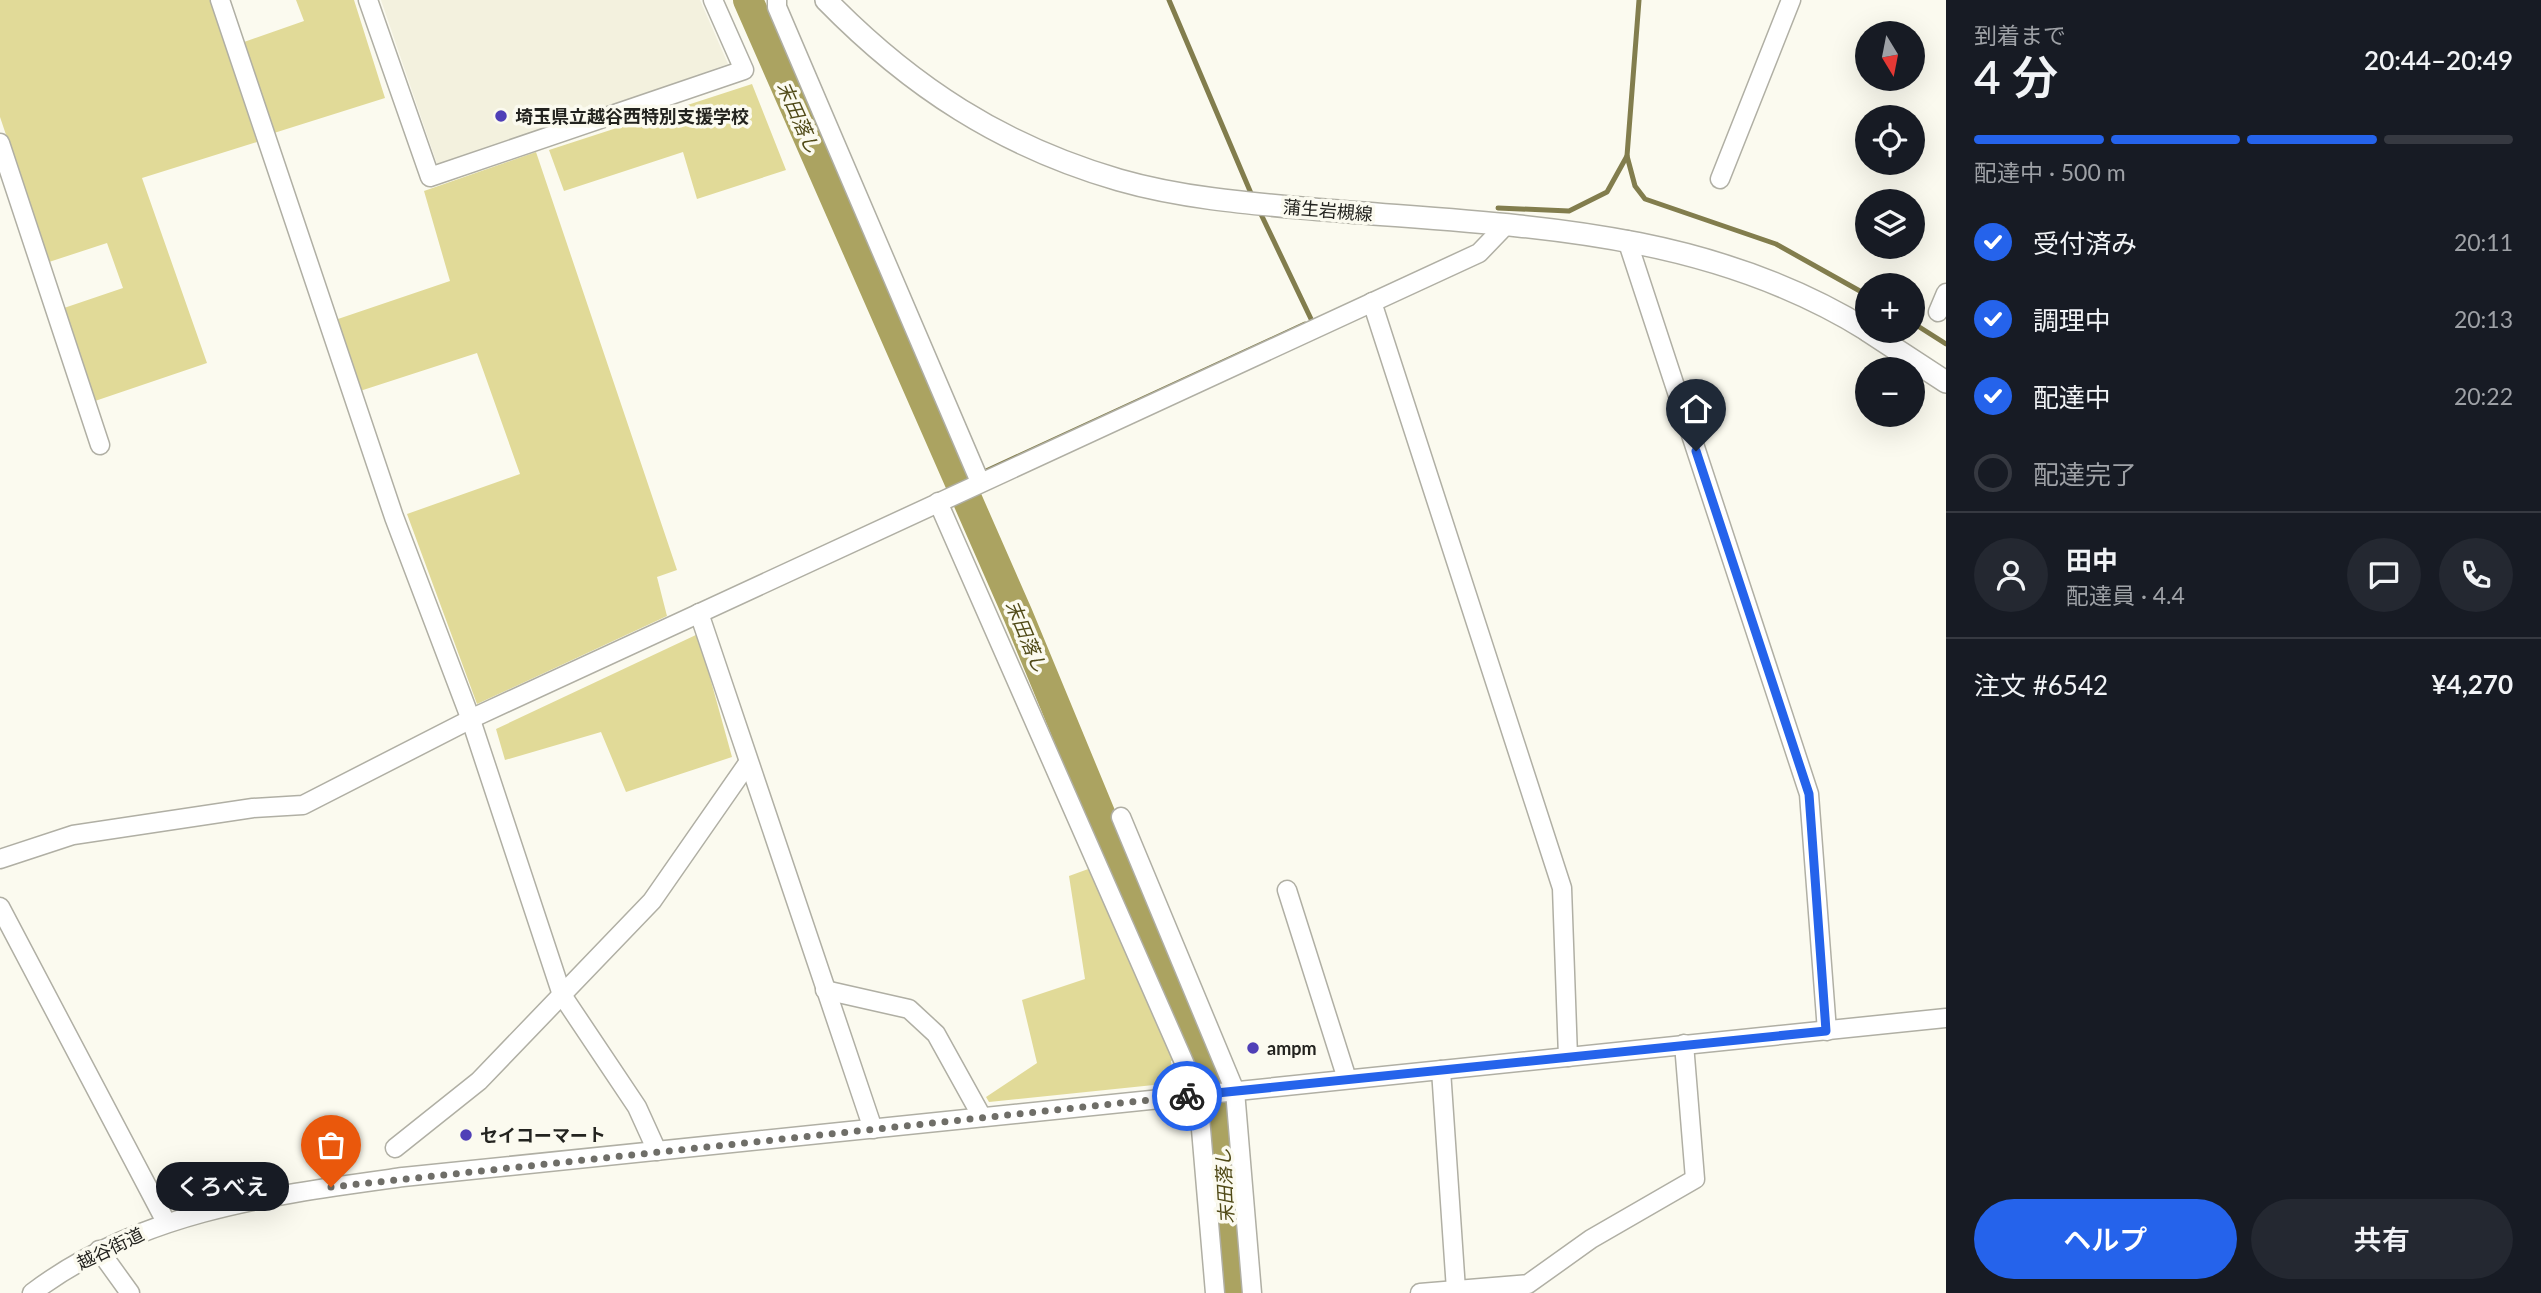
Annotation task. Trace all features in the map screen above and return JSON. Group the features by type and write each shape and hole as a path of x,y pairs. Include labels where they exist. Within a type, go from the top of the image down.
{"main road":[{"name":"蒲生岩槻線","path":"826,0 876,48 956,109 992,131 1121,180 1248,203 1627,240 1696,255 1773,281 1855,323"},
{"name":"蒲生岩槻線","path":"1886,343 1946,382"}],"street":[{"path":"220,0 394,517 471,720 562,995 638,1107 657,1151"},
{"path":"368,0 430,177 744,70 713,0"},
{"path":"776,0 776,7 981,482"},
{"path":"1720,179 1791,0"},
{"path":"0,143 100,445"},
{"path":"0,859 74,835 253,808 303,805 471,720 1479,253 1504,227"},
{"path":"1627,240 1809,794 1826,1031"},
{"path":"1938,312 1946,293"},
{"path":"1372,302 1562,888 1568,1057"},
{"path":"938,502 1198,1094 1215,1293"},
{"path":"699,613 873,1129"},
{"path":"395,1148 479,1081 652,901 748,764"},
{"path":"1121,817 1235,1091 1252,1293"},
{"path":"1287,890 1347,1079"},
{"path":"0,907 166,1222"},
{"path":"825,990 909,1009 936,1034 982,1117"},
{"name":"越谷街道","path":"32,1293 99,1250 166,1222 283,1193 1198,1094 1946,1018"},
{"path":"1420,1293 1528,1284 1591,1239 1695,1179 1685,1044"},
{"path":"1441,1070 1457,1290"},
{"path":"99,1250 130,1293"}],"shaded area":[{"path":"0,0 210,0 257,142 142,178 207,363 95,401 64,308 123,288 107,243 49,262 0,117"},
{"path":"296,0 354,0 385,98 274,133 244,42 304,21"},
{"name":"埼玉県立越谷西特別支援学校","path":"381,0 700,0 728,64 438,167"},
{"path":"752,84 786,170 697,199 683,152 564,191 549,150"},
{"path":"536,152 677,570 657,577 667,616 477,704 407,514 520,474 477,353 360,391 335,320 450,281 424,191"},
{"path":"698,634 732,757 626,792 601,732 505,760 496,729"},
{"path":"1091,868 1180,1059 1171,1061 1173,1083 989,1102 986,1097 1037,1063 1022,1000 1085,979 1069,876"}],"waterway":[{"name":"末田落し","path":"748,0 1018,615 1135,898 1208,1064 1219,1109 1230,1293"},
{"path":"1169,0 1253,198"},
{"path":"1639,0 1627,156 1635,186 1645,199 1776,244 1855,288"},
{"path":"1498,208 1569,211 1607,192 1627,156"},
{"path":"1259,210 1312,321"},
{"path":"958,484 1305,324"},
{"path":"1925,331 1946,344"}],"way so far":[{"path":"331,1187 403,1177 1187,1096"}],"place":[{"name":"埼玉県立越谷西特別支援学校","path":"501,116"},
{"name":"ampm","path":"1253,1048"},
{"name":"セイコーマート","path":"466,1135"},
{"name":"くろべえ","path":"331,1187"}],"route":[{"path":"1187,1096 1826,1031 1809,794 1696,451"}]}
